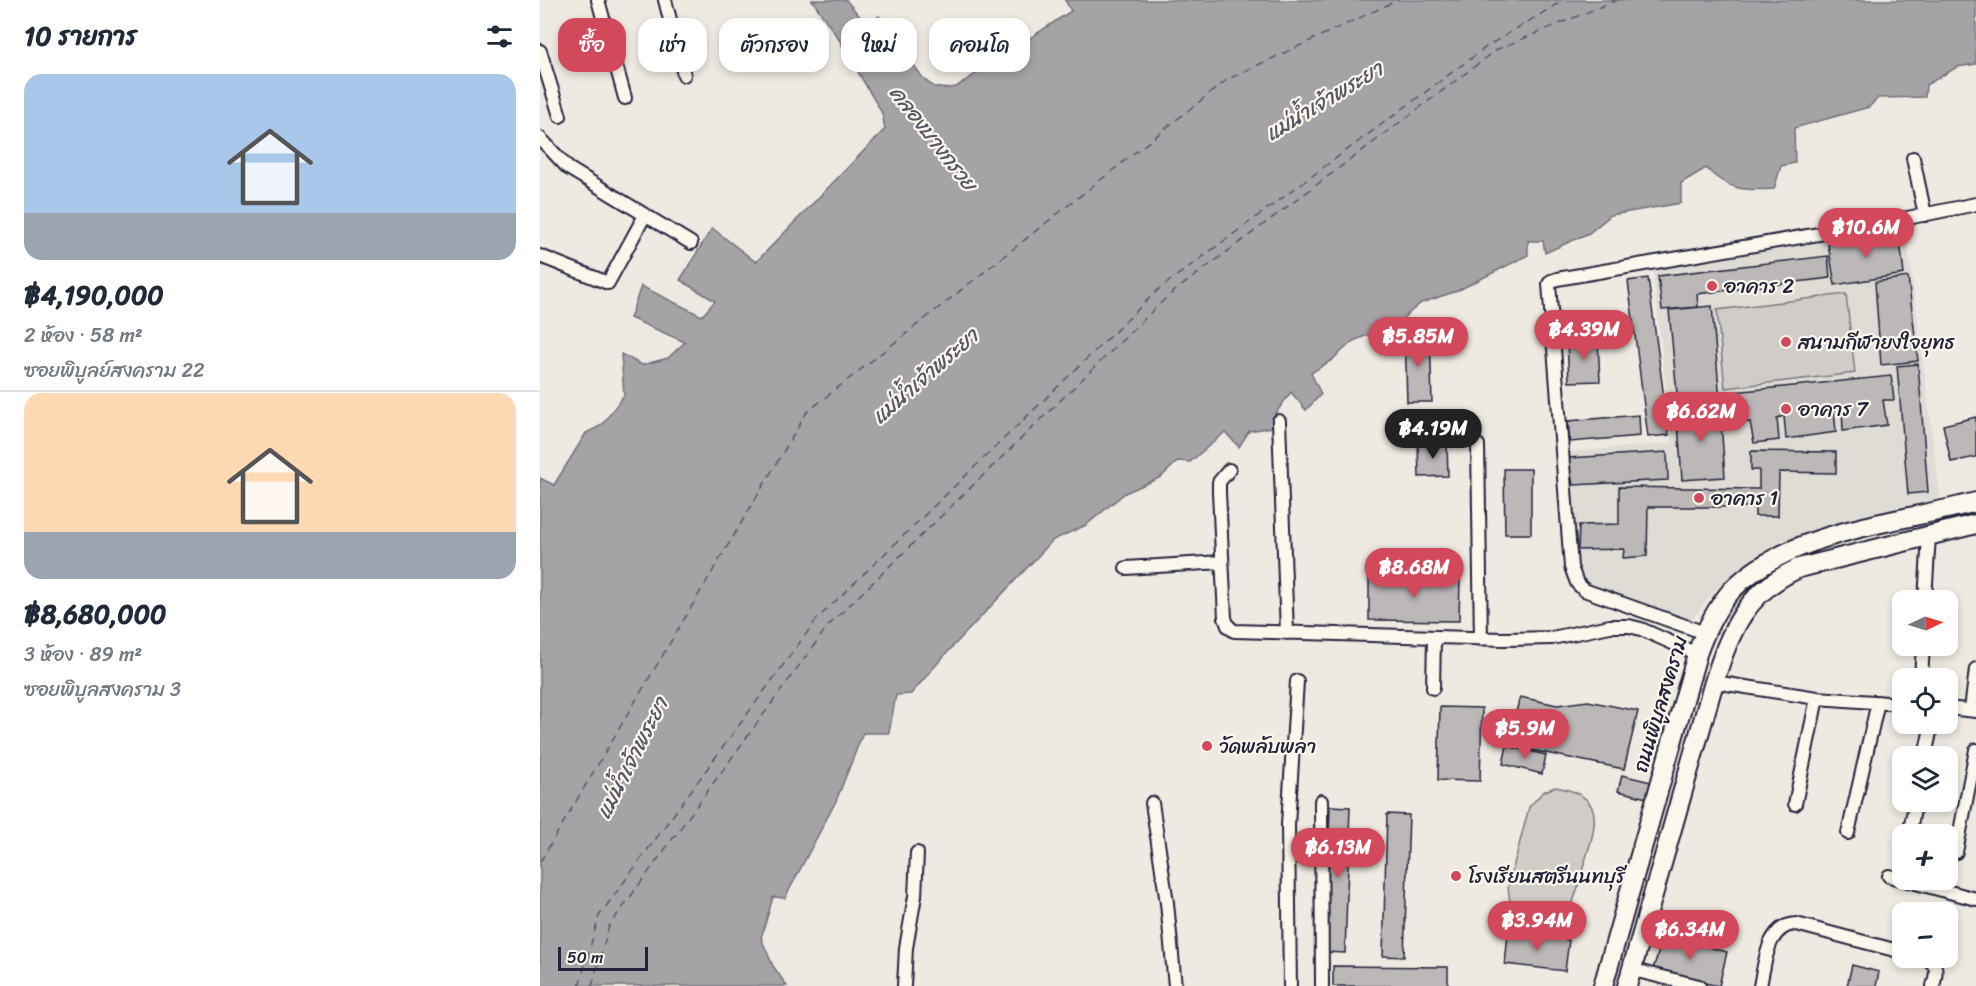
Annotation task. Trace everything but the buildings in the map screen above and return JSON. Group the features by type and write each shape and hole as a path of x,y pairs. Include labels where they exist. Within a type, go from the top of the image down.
{"main road":[{"name":"ถนนพิบูลสงคราม","path":"1603,986 1696,654 1718,610 1733,590 1763,565 1796,547 1832,536 1976,502"},
{"path":"1609,964 1630,978 1726,643 1753,599 1774,581 1799,568 1976,524"}],"street":[{"path":"598,0 625,98"},
{"path":"665,0 684,75"},
{"path":"540,51 560,116"},
{"path":"540,138 568,168 691,243"},
{"path":"1913,158 1925,215"},
{"path":"1705,633 1584,590 1577,583 1571,567 1548,290 1551,281 1976,204"},
{"path":"540,256 608,283 645,214"},
{"path":"1279,421 1287,633"},
{"path":"1478,445 1481,639"},
{"path":"1229,470 1220,482 1222,562 1225,618 1228,626 1234,631 1481,639 1552,638 1610,626 1624,626 1641,629 1696,654"},
{"path":"1926,590 1929,535"},
{"path":"1126,568 1222,562"},
{"path":"1618,603 1624,626"},
{"path":"1433,687 1434,638"},
{"path":"1958,709 1973,711 1976,669"},
{"path":"1290,986 1288,825 1297,681"},
{"path":"1714,682 1817,698 1892,703"},
{"path":"1796,804 1817,698"},
{"path":"1848,833 1878,702"},
{"path":"1958,842 1976,750"},
{"path":"1321,801 1322,986"},
{"path":"1152,803 1167,903 1175,986"},
{"path":"904,986 906,948 915,896 917,852"},
{"path":"1889,876 1976,899"},
{"path":"1760,986 1772,939 1782,927 1788,924 1796,924 1892,949"},
{"path":"1933,986 1936,976 1934,968"},
{"path":"1630,978 1700,986"}],"shaded area":[{"path":"1905,224 1941,502 1815,531 1780,542 1741,566 1711,595 1691,621 1590,587 1583,582 1575,565 1568,452 1672,443 1653,271"},
{"name":"สนามกีฬายงใจยุทธ","path":"1846,294 1855,373 1725,388 1717,310"},
{"path":"1555,787 1573,791 1585,798 1594,816 1594,828 1576,893 1568,910 1556,922 1541,925 1525,923 1510,902 1508,887 1529,807 1543,792"}],"water":[{"path":"812,0 846,0 861,18 841,18 841,43 829,25 829,18 824,18"},
{"path":"1065,0 1976,0 1976,64 1957,67 1926,85 1925,97 1878,98 1869,107 1794,128 1795,163 1781,166 1774,189 1737,188 1722,181 1706,168 1681,183 1681,203 1611,215 1589,233 1545,253 1543,241 1528,241 1528,255 1457,291 1421,303 1397,323 1353,341 1332,360 1311,373 1321,394 1306,410 1291,392 1275,414 1272,427 1249,431 1239,447 1225,432 1190,462 1178,461 1161,477 1125,493 1086,525 1053,540 911,694 896,695 889,733 863,733 836,801 785,898 773,897 761,938 773,966 787,986 540,986 540,478 554,485 586,433 602,425 624,395 621,354 642,365 668,358 685,342 630,318 641,286 702,316 715,301 680,280 712,228 756,262 885,129 882,113 858,72 917,72 917,70 923,78 934,86 947,88 956,87 979,72 1030,72 1030,38 1071,11"}],"ferry route":[{"path":"540,862 807,412 1228,79 1398,0"},
{"path":"579,986 599,916 817,619 1159,289 1489,45 1564,0"},
{"path":"592,986 609,926 828,626 1168,296 1498,49 1617,0"}],"place":[{"name":"อาคาร 2","path":"1712,286"},
{"name":"สนามกีฬายงใจยุทธ","path":"1786,342"},
{"name":"อาคาร 7","path":"1786,409"},
{"name":"อาคาร 1","path":"1699,498"},
{"name":"วัดพลับพลา","path":"1207,746"},
{"name":"โรงเรียนสตรีนนทบุรี","path":"1456,876"}],"water label":[{"name":"แม่น้ำเจ้าพระยา","path":"1324,101"},
{"name":"คลองบางกรวย","path":"933,138"},
{"name":"แม่น้ำเจ้าพระยา","path":"925,376"},
{"name":"แม่น้ำเจ้าพระยา","path":"632,758"}]}
